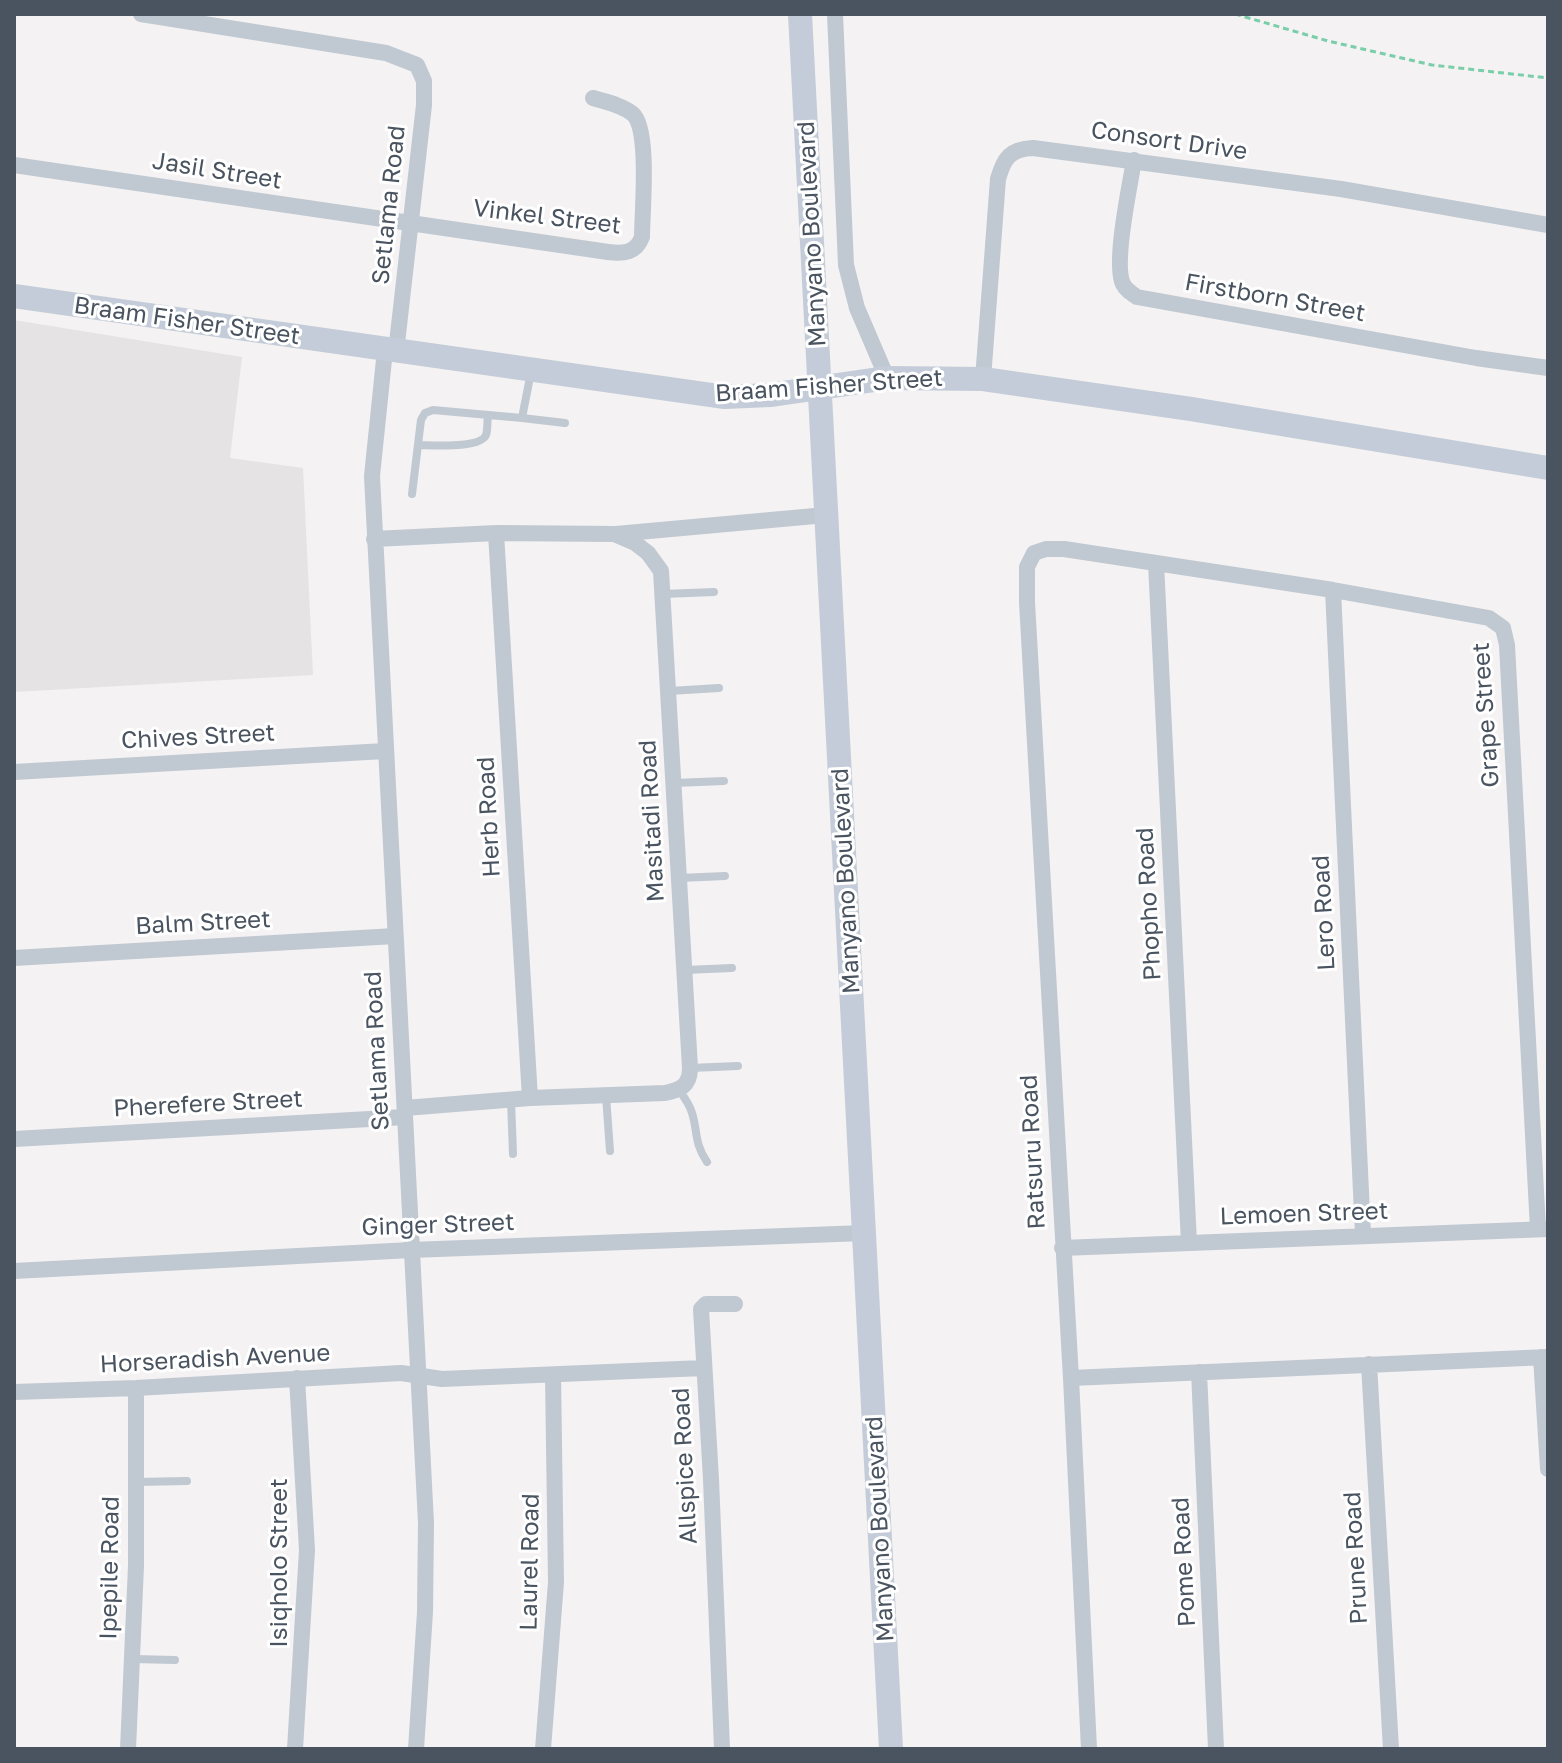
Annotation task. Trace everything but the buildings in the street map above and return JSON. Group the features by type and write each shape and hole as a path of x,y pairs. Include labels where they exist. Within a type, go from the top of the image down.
{"street":[{"name":"Setlama Road","path":"141,14 386,53 417,65 424,81 413,225 373,452 374,539 427,1581 416,1749"},
{"name":"Manyano Boulevard","path":"800,14 891,1749"},
{"path":"835,14 846,265 862,321 887,378"},
{"name":"Vinkel Street","path":"413,225 608,252 632,251 639,246 642,237 642,136 635,115 618,105 593,98"},
{"name":"Consort Drive","path":"983,379 998,179 1005,158 1012,152 1033,148 1134,160 1341,189 1548,225"},
{"name":"Firstborn Street","path":"1134,160 1120,265 1123,283 1128,292 1137,297 1445,353 1548,368"},
{"name":"Jasil Street","path":"14,165 413,225"},
{"name":"Braam Fisher Street","path":"14,296 725,397 770,395 887,378 983,379 1191,409 1548,468"},
{"path":"614,534 826,515"},
{"name":"Masitadi Road","path":"374,539 496,533 614,534 648,553 661,571 690,1068 688,1081 679,1090"},
{"name":"Herb Road","path":"496,533 530,1098"},
{"name":"Grape Street","path":"1034,553 1064,549 1333,590 1489,618 1503,628 1507,645 1543,1229"},
{"name":"Ratsuru Road","path":"1034,553 1027,567 1027,589 1089,1749"},
{"name":"Phopho Road","path":"1156,563 1189,1243"},
{"name":"Lero Road","path":"1333,590 1363,1235"},
{"name":"Chives Street","path":"14,772 385,751"},
{"name":"Balm Street","path":"14,958 395,936"},
{"path":"405,1112 530,1098 679,1090"},
{"name":"Pherefere Street","path":"14,1139 405,1112"},
{"name":"Lemoen Street","path":"1062,1248 1543,1229"},
{"name":"Ginger Street","path":"14,1271 411,1250 864,1233"},
{"path":"703,1368 701,1309 706,1304 735,1304"},
{"path":"1071,1378 1544,1357 1548,1469"},
{"name":"Prune Road","path":"1369,1364 1391,1749"},
{"name":"Allspice Road","path":"418,1376 442,1379 703,1368 712,1495 722,1749"},
{"name":"Pome Road","path":"1199,1372 1216,1749"},
{"name":"Horseradish Avenue","path":"14,1392 401,1373 418,1376"},
{"name":"Laurel Road","path":"543,1749 556,1582 553,1375"},
{"name":"Isiqholo Street","path":"295,1749 307,1550 297,1378"},
{"name":"Ipepile Road","path":"128,1749 133,1659 136,1388"}],"lane":[{"path":"522,418 531,371"},
{"path":"412,494 421,420 425,413 433,410 565,423"},
{"path":"418,445 472,444 481,441 486,435 488,415"},
{"path":"662,594 714,592"},
{"path":"668,691 719,688"},
{"path":"673,783 724,781"},
{"path":"679,878 725,876"},
{"path":"685,970 732,968"},
{"path":"690,1068 738,1066"},
{"path":"679,1090 693,1115 697,1143 707,1162"},
{"path":"606,1095 610,1151"},
{"path":"511,1100 513,1154"},
{"path":"136,1482 187,1481"},
{"path":"133,1659 175,1660"}],"path":[{"path":"1235,14 1328,41 1432,65 1548,78"}],"shaded area":[{"path":"14,320 242,357 230,458 303,468 313,675 14,692"}]}
